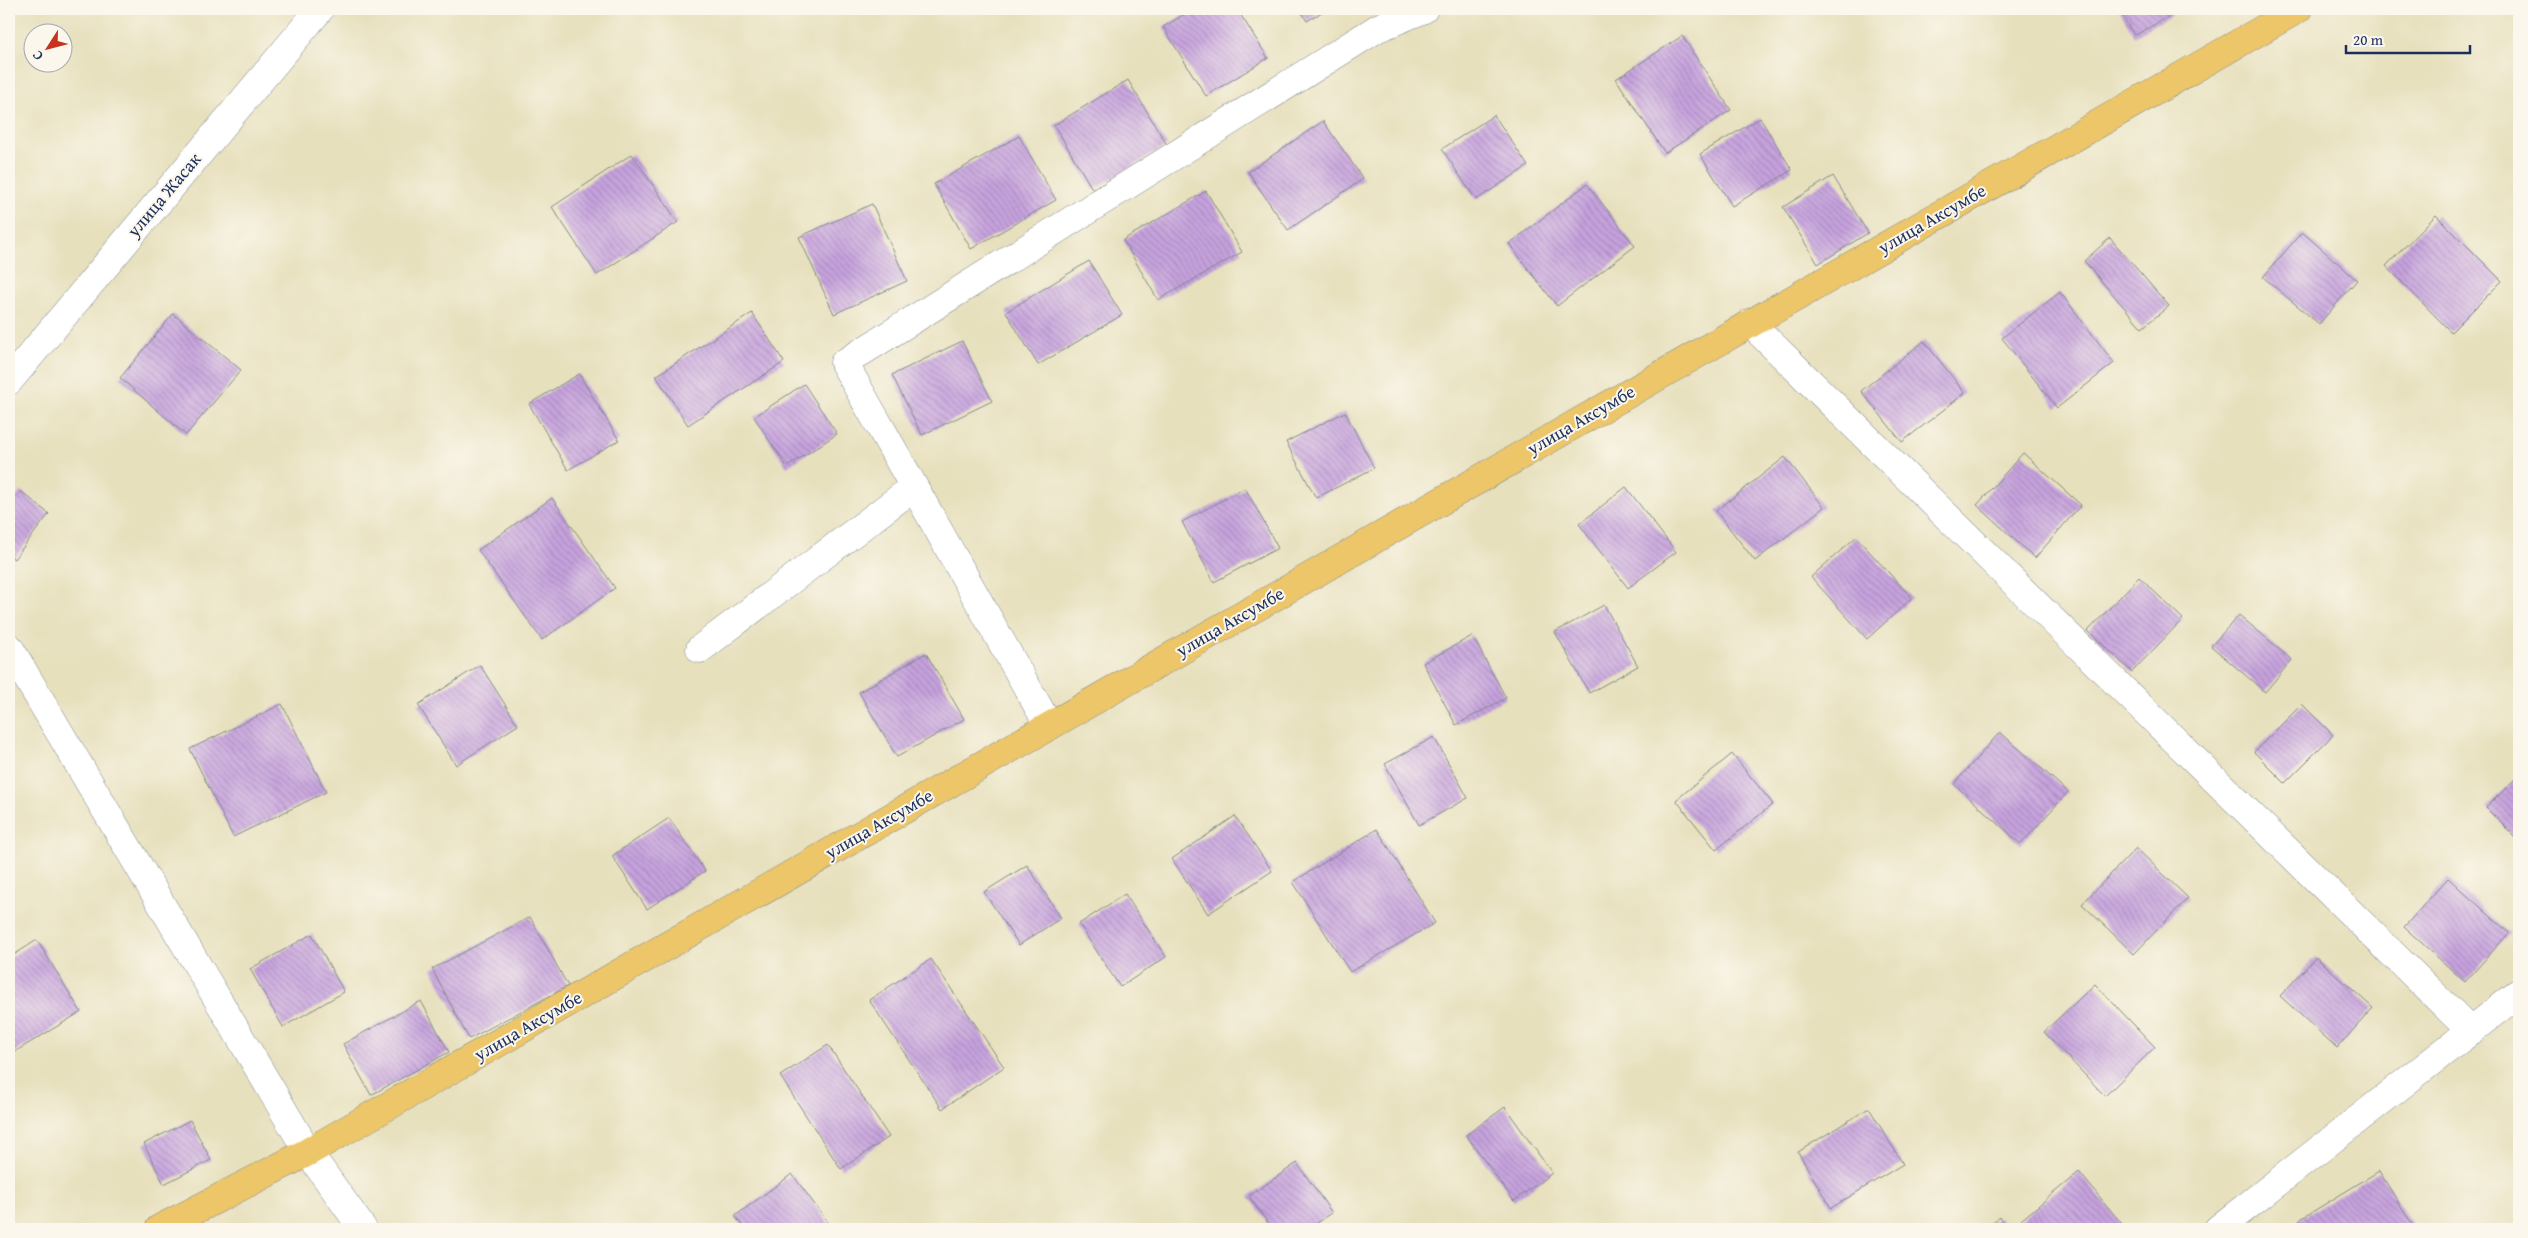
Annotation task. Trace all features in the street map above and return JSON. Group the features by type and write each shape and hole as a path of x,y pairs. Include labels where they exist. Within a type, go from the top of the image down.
{"main road":[{"name":"улица Аксумбе","path":"159,1229 308,1152 2298,9"}],"street":[{"name":"улица Жасак","path":"9,380 320,9"},
{"path":"1050,726 844,363 1378,28 1424,9"},
{"path":"1750,323 2471,1031"},
{"path":"700,649 914,487"},
{"path":"9,647 308,1152 363,1229"},
{"path":"2218,1229 2519,993"}],"building":[{"path":"1193,9 1237,9 1268,58 1206,96 1163,27"},
{"path":"1299,9 1327,9 1307,21"},
{"path":"2119,9 2182,9 2134,36"},
{"path":"1682,36 1731,110 1665,153 1616,79"},
{"path":"1128,80 1167,145 1093,190 1054,125"},
{"path":"1494,115 1528,166 1476,200 1442,149"},
{"path":"1760,118 1792,170 1732,206 1700,154"},
{"path":"1323,121 1363,179 1288,230 1248,172"},
{"path":"1019,136 1056,200 971,249 934,184"},
{"path":"632,154 678,222 597,275 552,207"},
{"path":"1833,176 1868,233 1818,264 1783,207"},
{"path":"1587,184 1635,246 1557,306 1509,244"},
{"path":"1206,191 1242,252 1158,300 1123,240"},
{"path":"872,204 907,281 834,314 799,237"},
{"path":"2436,215 2502,281 2451,332 2386,266"},
{"path":"2302,232 2357,280 2319,324 2263,277"},
{"path":"2110,238 2169,306 2142,328 2084,261"},
{"path":"1089,261 1122,315 1038,365 1006,312"},
{"path":"2060,292 2114,363 2057,408 2002,338"},
{"path":"752,313 784,362 688,425 656,376"},
{"path":"173,314 241,370 186,435 120,378"},
{"path":"962,341 992,401 922,435 892,375"},
{"path":"1924,341 1965,393 1902,442 1861,391"},
{"path":"579,374 619,440 568,470 529,404"},
{"path":"804,384 837,434 787,467 754,417"},
{"path":"1345,412 1374,468 1316,498 1286,442"},
{"path":"2023,453 2081,505 2035,558 1977,505"},
{"path":"1785,457 1824,507 1755,561 1716,511"},
{"path":"1626,487 1676,552 1628,588 1579,524"},
{"path":"1245,488 1278,548 1214,582 1182,522"},
{"path":"21,491 49,514 14,559 9,555 9,506"},
{"path":"552,498 615,588 542,640 478,550"},
{"path":"1856,537 1912,598 1867,639 1811,577"},
{"path":"2139,577 2183,619 2132,672 2088,631"},
{"path":"1604,605 1638,666 1589,693 1555,632"},
{"path":"2239,615 2292,660 2265,692 2211,646"},
{"path":"1472,636 1506,698 1456,725 1423,663"},
{"path":"926,653 964,719 897,757 859,692"},
{"path":"480,665 518,725 456,765 418,705"},
{"path":"282,704 326,792 233,837 190,749"},
{"path":"2302,704 2333,735 2285,783 2254,752"},
{"path":"2000,732 2068,792 2021,844 1954,784"},
{"path":"1434,737 1468,798 1419,825 1385,764"},
{"path":"1732,754 1773,804 1716,850 1676,800"},
{"path":"2519,775 2519,841 2486,808"},
{"path":"1235,816 1272,871 1208,914 1172,859"},
{"path":"669,818 705,871 647,909 612,856"},
{"path":"1377,829 1435,923 1350,972 1293,882"},
{"path":"2136,848 2188,898 2134,954 2082,904"},
{"path":"1027,865 1061,918 1019,945 984,892"},
{"path":"2448,878 2509,933 2465,982 2404,927"},
{"path":"1125,894 1166,957 1120,987 1079,924"},
{"path":"530,917 568,986 469,1039 432,969"},
{"path":"312,934 344,992 283,1027 250,969"},
{"path":"37,940 81,1012 11,1054 9,958"},
{"path":"2316,957 2373,1008 2337,1048 2280,996"},
{"path":"931,959 1004,1067 942,1109 869,1000"},
{"path":"2095,984 2155,1047 2105,1096 2044,1032"},
{"path":"421,1001 449,1052 371,1095 343,1044"},
{"path":"828,1045 889,1137 841,1169 780,1076"},
{"path":"1505,1107 1552,1173 1514,1201 1466,1135"},
{"path":"1869,1108 1903,1164 1831,1208 1798,1152"},
{"path":"190,1120 211,1160 164,1184 144,1144"},
{"path":"1297,1163 1332,1213 1308,1229 1272,1229 1249,1196"},
{"path":"2379,1171 2415,1229 2305,1229 2299,1220"},
{"path":"2079,1172 2126,1229 2028,1229 2021,1220"},
{"path":"792,1174 833,1229 745,1229 735,1216"},
{"path":"1999,1217 2009,1229 1984,1229"}]}
